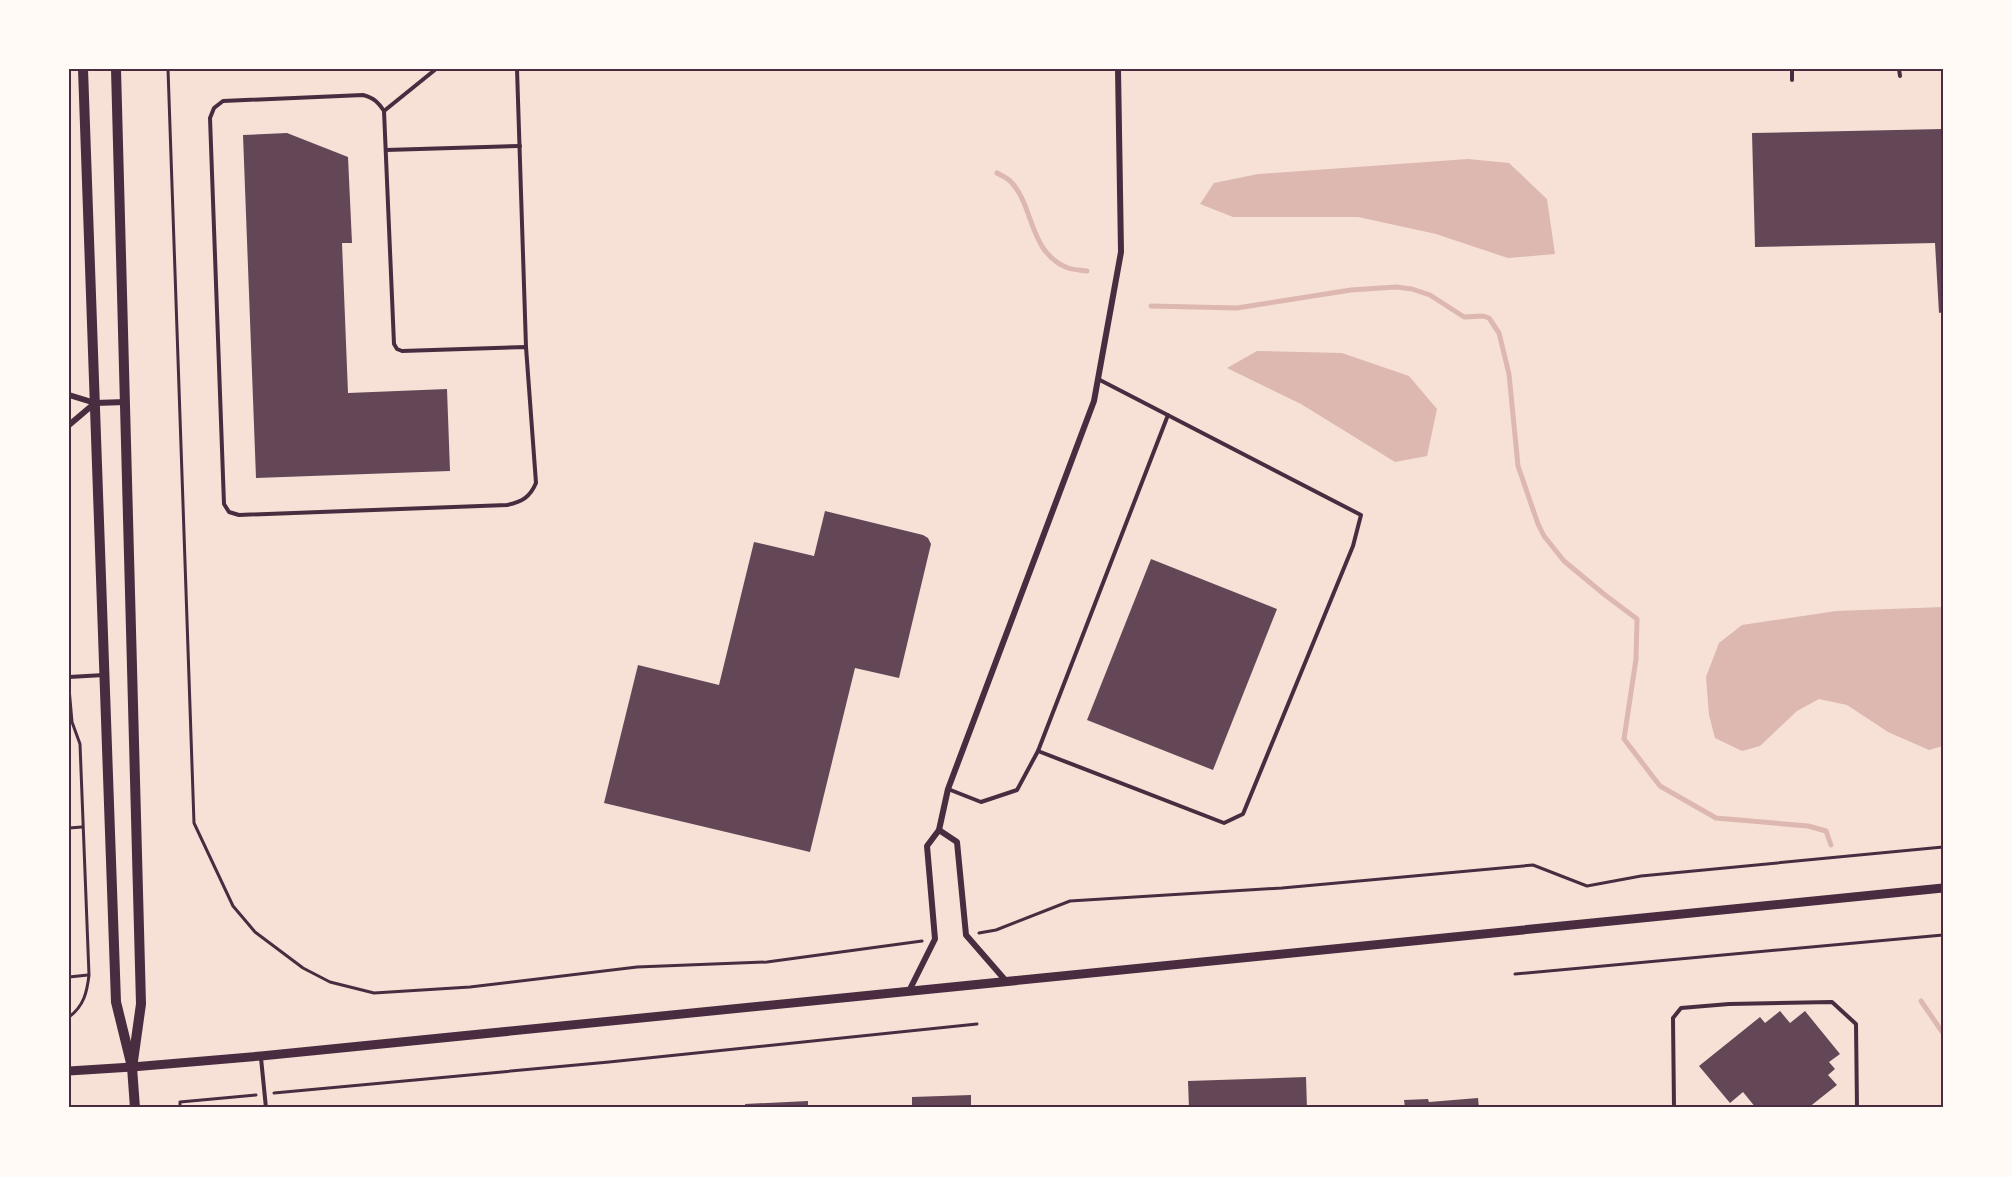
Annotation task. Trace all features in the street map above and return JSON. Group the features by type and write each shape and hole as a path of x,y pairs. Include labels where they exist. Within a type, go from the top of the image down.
{"main road":[{"path":"83,69 116,1002 132,1067 135,1108"},
{"path":"116,69 141,1004 132,1067"}],"street":[{"path":"909,991 935,939 927,846 939,830 948,789 1094,401 1120,252 1118,69"},
{"path":"69,394 95,403 126,402"},
{"path":"69,425 95,403"},
{"path":"939,830 957,842 966,935 1006,981"},
{"path":"69,1071 261,1056 1943,888"}],"lane":[{"path":"384,111 436,69"},
{"path":"517,69 526,347 536,483 531,493 520,503 507,505 239,515 230,512 224,504 210,118 214,108 223,101 363,95 373,97 384,111 394,344 397,349 402,351 526,347"},
{"path":"1792,69 1792,80"},
{"path":"1899,69 1900,76"},
{"path":"386,150 520,146"},
{"path":"1038,751 1224,822 1243,814 1353,546 1361,514 1098,379"},
{"path":"948,789 981,802 1017,790 1038,751 1168,415"},
{"path":"69,676 104,675"},
{"path":"1674,1108 1673,1018 1681,1008 1807,1002 1832,1002 1856,1024 1857,1108"},
{"path":"261,1056 266,1108"}],"path":[{"path":"168,69 194,823 233,906 255,932 303,968 330,982 374,993 470,987 637,967 767,962 935,939"},
{"path":"69,676 72,722 80,744 89,975 85,998 80,1007 69,1017"},
{"path":"69,828 82,827"},
{"path":"966,935 996,930 1070,901 1282,888 1533,865 1587,886 1641,876 1943,847"},
{"path":"1515,974 1943,935"},
{"path":"69,977 89,975"},
{"path":"180,1108 180,1102 609,1062 977,1024"},
{"path":"69,1108 92,1108"}],"shaded area":[{"path":"1468,159 1509,163 1547,199 1555,254 1508,258 1436,234 1358,217 1233,217 1200,204 1214,183 1258,174"},
{"path":"1257,351 1342,353 1409,376 1437,409 1427,456 1395,462 1301,404 1227,368"},
{"path":"1943,607 1943,746 1929,750 1888,732 1847,705 1819,699 1797,711 1760,746 1742,751 1715,738 1709,715 1706,677 1719,643 1742,625 1836,611"}],"building":[{"path":"1943,129 1943,312 1939,313 1935,243 1755,247 1752,133"},
{"path":"287,133 348,157 352,243 342,243 348,393 447,389 450,471 256,478 243,135"},
{"path":"825,511 923,535 931,544 899,678 855,668 810,852 604,803 638,665 719,685 754,542 814,556"},
{"path":"1151,559 1277,609 1213,770 1087,720"},
{"path":"1780,1011 1790,1023 1805,1011 1840,1054 1829,1062 1835,1069 1828,1075 1837,1085 1808,1108 1756,1108 1743,1092 1730,1103 1699,1066 1760,1017 1765,1023"},
{"path":"1306,1077 1307,1108 1189,1108 1188,1081"},
{"path":"971,1095 971,1108 912,1108 912,1097"},
{"path":"1478,1098 1479,1108 1405,1108 1404,1100 1428,1099 1429,1102"},
{"path":"808,1101 808,1108 746,1108 745,1104"}],"waterway":[{"path":"997,173 1007,178 1019,193 1046,252 1055,261 1068,268 1087,271"},
{"path":"1151,306 1237,308 1351,290 1396,287 1430,295 1464,317 1489,318 1499,333 1509,374 1518,466 1538,524 1544,536 1564,561 1637,619 1636,659 1624,739 1660,786 1716,818 1808,826 1826,831 1831,845"},
{"path":"1921,1001 1943,1033"}]}
